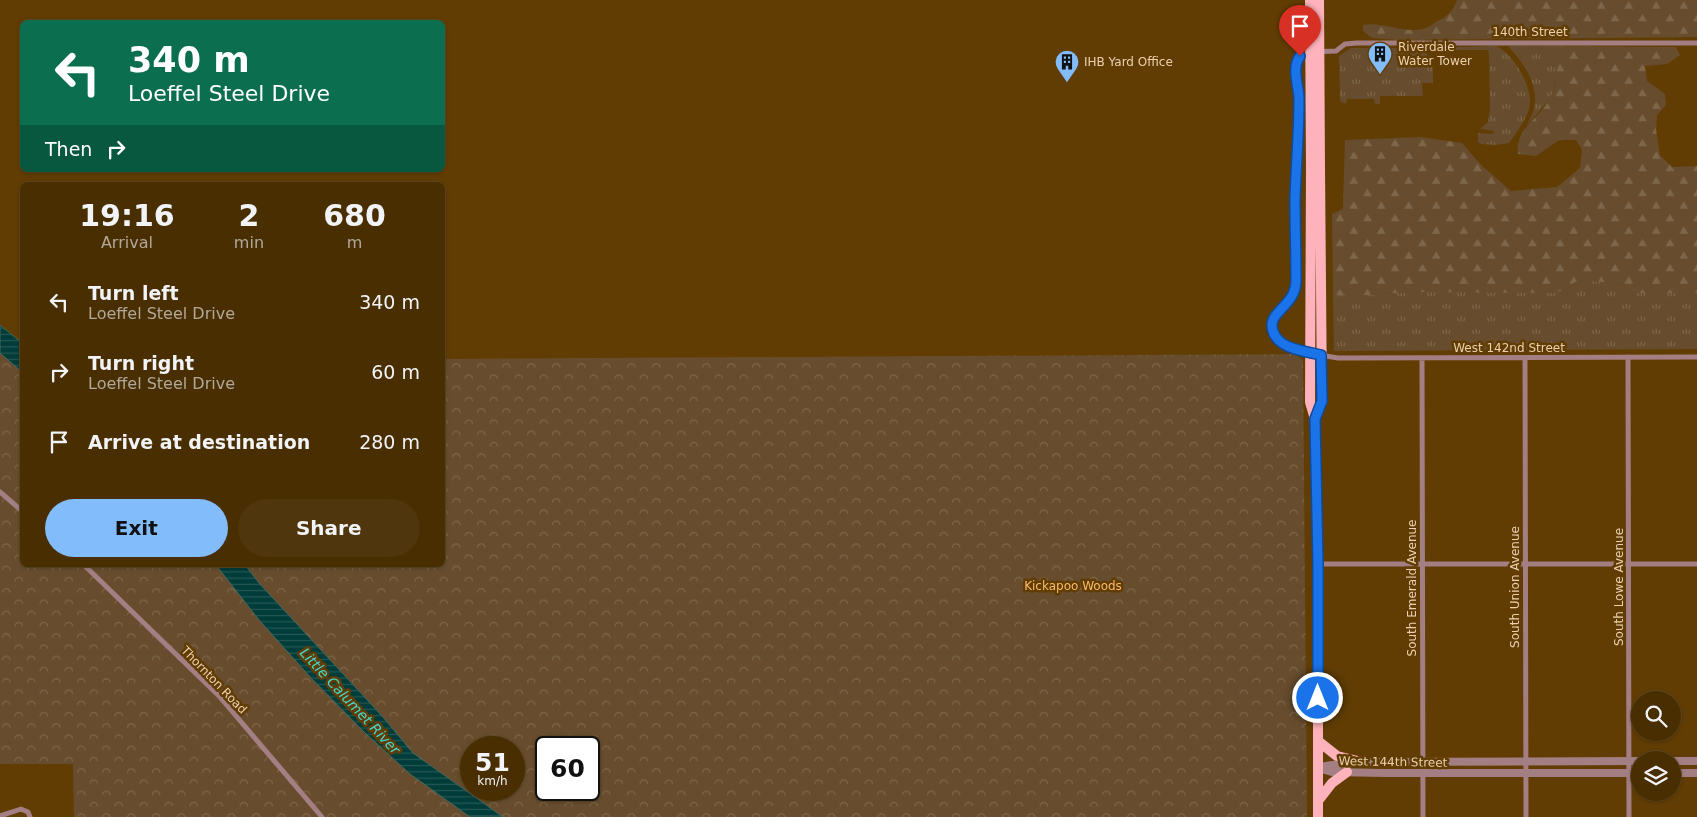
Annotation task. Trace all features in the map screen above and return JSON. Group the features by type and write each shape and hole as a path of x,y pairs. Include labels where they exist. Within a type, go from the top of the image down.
{"main road":[{"path":"1310,0 1322,401 1315,419"},
{"path":"1318,817 1318,564 1315,419 1310,402 1310,352 1319,0"},
{"path":"1318,741 1336,756 1362,762"},
{"path":"1318,801 1332,783 1347,772"}],"street":[{"name":"140th Street","path":"1310,352 1285,346 1273,333 1272,320 1292,299 1296,284 1295,213 1299,142 1299,94 1296,66 1297,60 1304,53 1336,51 1345,44 1357,43 1697,43"},
{"name":"West 142nd Street","path":"1310,352 1338,358 1697,357"},
{"name":"South Lowe Avenue","path":"1628,357 1629,817"},
{"name":"South Emerald Avenue","path":"1422,358 1423,817"},
{"name":"South Union Avenue","path":"1525,358 1526,817"},
{"path":"0,492 20,509"},
{"path":"1318,564 1697,564"},
{"name":"Thornton Road","path":"86,567 219,696 322,817"},
{"name":"West 144th Street","path":"1318,768 1332,764 1362,762 1629,761"},
{"path":"1681,761 1697,761"},
{"name":"West 144th Street","path":"1318,768 1332,772 1422,774 1629,773"},
{"path":"1681,773 1697,773"},
{"path":"0,816 21,809 29,814"}],"green space":[{"path":"1457,0 1697,0 1697,37 1399,40 1372,38 1363,31 1363,25 1371,24 1411,30 1426,28 1446,16"},
{"path":"1497,46 1504,50 1522,73 1529,92 1529,109 1509,143 1496,145 1481,144 1478,142 1478,133 1493,134 1494,131 1480,129 1488,122 1490,108 1488,50 1446,51 1454,47"},
{"path":"1508,46 1558,46 1558,71 1551,98 1527,125 1535,105 1535,94 1527,71"},
{"path":"1558,46 1676,47 1680,55 1667,64 1645,66 1647,81 1665,94 1666,105 1657,115 1656,129 1660,155 1672,167 1697,166 1697,293 1633,293 1624,284 1592,281 1575,282 1565,290 1553,293 1412,292 1333,295 1332,214 1343,209 1345,140 1421,137 1462,143 1481,165 1511,191 1557,187 1580,168 1582,150 1576,140 1559,140 1536,156 1518,154 1520,136 1551,96 1558,65"},
{"path":"1351,48 1424,48 1433,67 1433,83 1422,83 1423,96 1380,96 1380,104 1375,104 1374,99 1347,99 1346,104 1341,102 1339,56"},
{"path":"1592,281 1624,284 1633,293 1697,293 1697,349 1334,351 1333,295 1565,290 1575,282"},
{"name":"Kickapoo Woods","path":"0,353 12,362 20,362 20,567 445,567 445,359 1294,354 1303,360 1307,817 74,817 73,764 0,764"}],"water":[{"path":"0,325 20,341 20,370 0,353"},
{"name":"Little Calumet River","path":"218,567 247,567 259,583 382,716 413,753 460,786 460,801 480,801 503,817 470,817 410,774 364,732 312,679 259,620"}],"place":[{"name":"Riverdale Water Tower","path":"1380,75"},
{"name":"IHB Yard Office","path":"1067,83"}],"route":[{"path":"1300,56 1297,60 1295,72 1299,94 1299,142 1295,213 1296,284 1292,299 1274,316 1271,327 1277,339 1285,346 1321,355 1322,401 1315,419 1318,698"}]}
